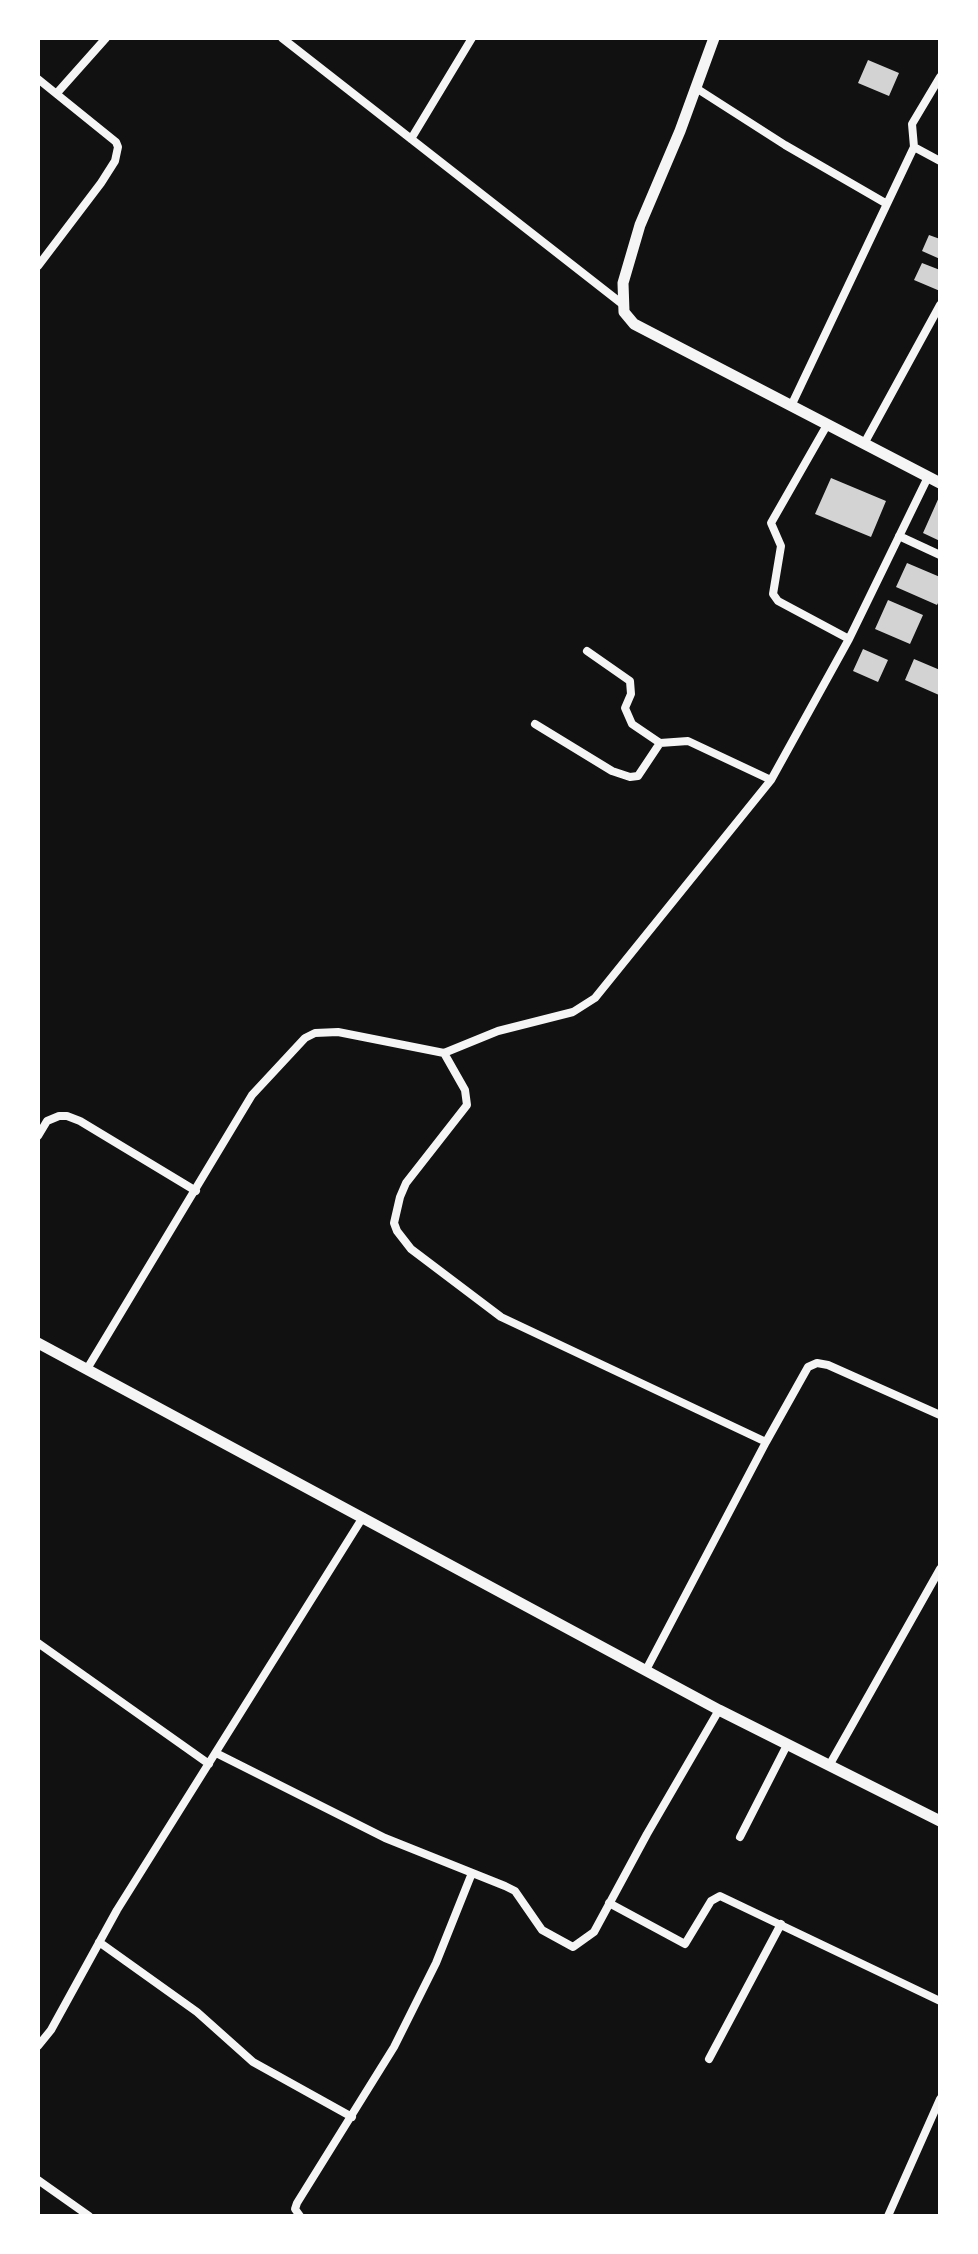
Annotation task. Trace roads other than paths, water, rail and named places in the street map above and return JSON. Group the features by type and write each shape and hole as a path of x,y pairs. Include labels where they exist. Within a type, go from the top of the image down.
{"street":[{"path":"57,93 106,38"},
{"path":"282,38 621,303 628,319 634,324 940,483"},
{"path":"411,139 472,38"},
{"path":"621,303 623,283 640,225 714,38"},
{"path":"792,404 914,147 912,124 940,77"},
{"path":"38,79 116,142 118,147 115,161 101,183 38,266"},
{"path":"696,88 785,145 887,204"},
{"path":"914,147 940,161"},
{"path":"865,442 940,305"},
{"path":"827,425 771,523 781,546 773,594 778,601 849,639"},
{"path":"87,1369 252,1095 305,1038 315,1033 338,1032 444,1053 498,1031 573,1012 595,998 771,780 849,639 928,477"},
{"path":"899,536 940,555"},
{"path":"587,651 630,681 631,694 625,708 632,724 660,743 688,741 771,780"},
{"path":"535,724 612,771 630,777 638,776 660,743"},
{"path":"444,1053 465,1090 467,1105 406,1183 400,1197 394,1223 411,1249 501,1317 766,1442"},
{"path":"38,1136 47,1121 67,1116 196,1191"},
{"path":"38,1343 719,1710 940,1821"},
{"path":"646,1670 808,1367 817,1363 828,1365 940,1415"},
{"path":"38,2046 51,2030 99,1942 363,1517"},
{"path":"830,1764 940,1569"},
{"path":"38,1643 209,1764"},
{"path":"216,1753 385,1838 515,1891 542,1930 573,1947 594,1932 719,1710"},
{"path":"740,1837 787,1745"},
{"path":"300,2216 295,2209 297,2203 394,2047 436,1963 472,1873"},
{"path":"609,1903 685,1944 711,1901 718,1896 940,2001"},
{"path":"709,2059 781,1924"},
{"path":"99,1942 197,2012 253,2062 352,2117"},
{"path":"888,2216 940,2099"},
{"path":"38,2180 89,2216"}]}
